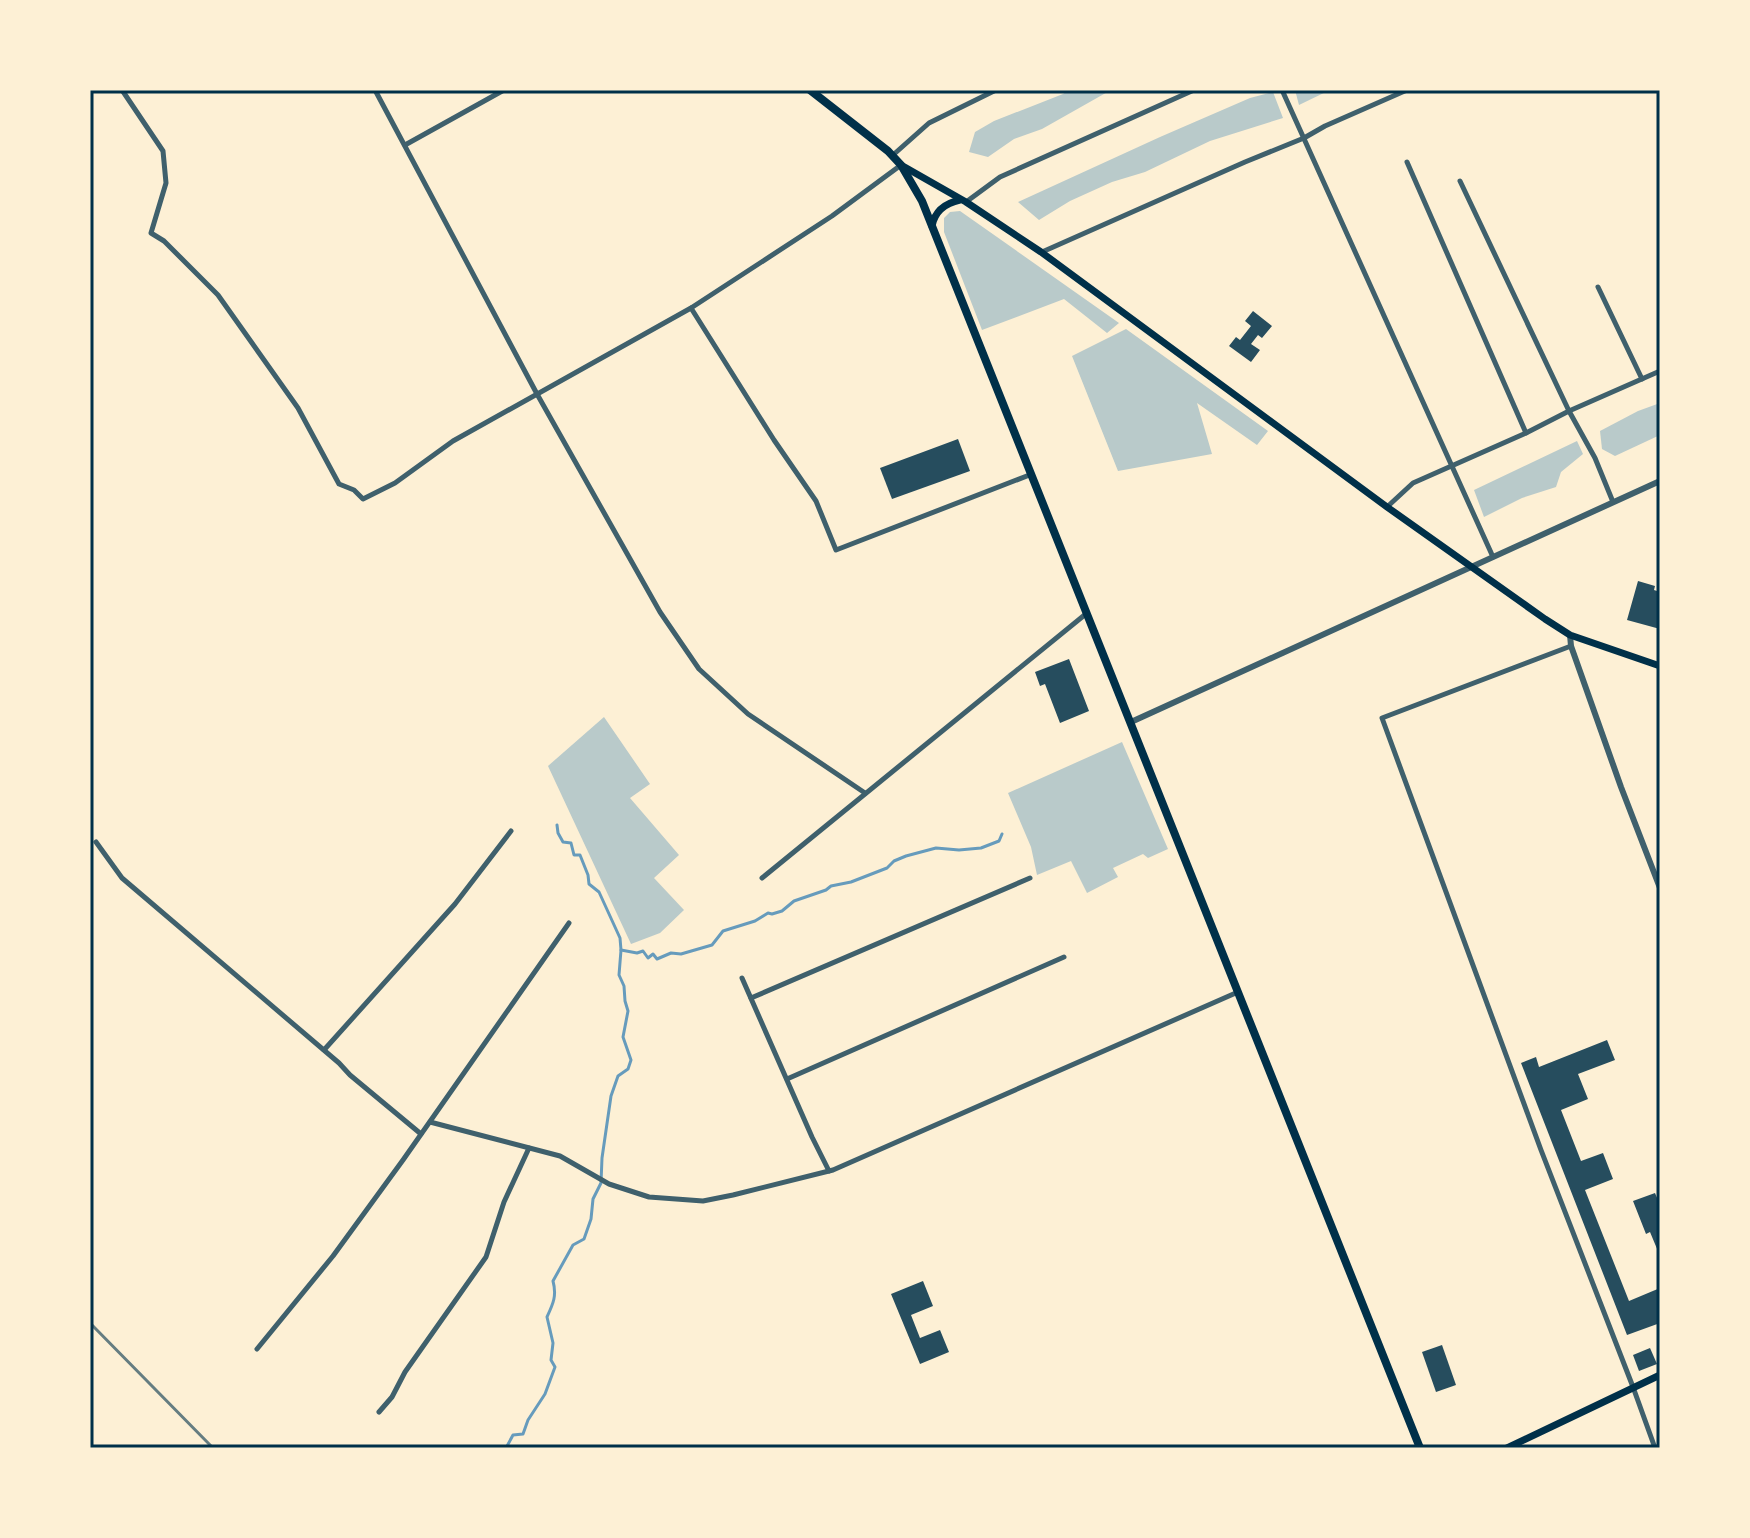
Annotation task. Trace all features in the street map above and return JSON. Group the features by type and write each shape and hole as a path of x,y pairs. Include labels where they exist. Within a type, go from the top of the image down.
{"highway":[{"path":"810,90 892,156 901,165 922,201 1420,1448"}],"main road":[{"path":"901,165 964,200 1041,252 1387,507 1570,635 1660,666"},
{"path":"932,226 941,208 964,200"},
{"path":"1507,1448 1660,1375"}],"street":[{"path":"122,90 163,151 166,183 151,233 164,241 218,295 298,408 339,484 354,490 363,499 395,483 453,441 691,308 832,216 901,165"},
{"path":"375,90 537,394 660,612 699,669 748,714 865,793"},
{"path":"405,145 504,90"},
{"path":"892,156 929,123 996,90"},
{"path":"964,200 1000,177 1194,90"},
{"path":"1282,90 1493,557"},
{"path":"1041,252 1407,90"},
{"path":"1407,162 1526,433"},
{"path":"1460,181 1569,411 1595,458 1613,502"},
{"path":"1598,287 1642,379"},
{"path":"691,308 816,501 836,550 1032,474"},
{"path":"1387,507 1413,483 1660,371"},
{"path":"1131,722 1660,481"},
{"path":"762,878 1088,612"},
{"path":"1570,635 1571,646 1621,787 1660,888"},
{"path":"1571,646 1382,718 1655,1448"},
{"path":"324,1050 455,904 511,831"},
{"path":"96,842 122,878 421,1134"},
{"path":"751,998 1030,878"},
{"path":"257,1349 333,1256 569,923"},
{"path":"787,1079 1064,957"},
{"path":"742,978 829,1171"},
{"path":"430,1122 560,1156 602,1180 649,1197 703,1201 829,1171 1239,992"},
{"path":"379,1412 486,1257 504,1202 529,1148"}],"shaded area":[{"path":"1069,90 1111,90 1042,129 1014,139 988,157 969,152 975,132"},
{"path":"1295,90 1330,90 1299,105"},
{"path":"1273,92 1283,118 1210,141 1145,172 1112,182 1070,201 1039,220 1018,202 1250,98"},
{"path":"960,211 1119,323 1107,333 1064,299 982,330 944,232 944,218 950,212"},
{"path":"1126,329 1268,431 1257,445 1197,403 1212,454 1118,471 1072,356"},
{"path":"1660,403 1660,435 1615,456 1602,449 1600,431"},
{"path":"1577,441 1583,454 1561,472 1556,487 1522,498 1484,517 1474,490"},
{"path":"604,717 650,784 630,798 679,855 654,878 684,910 660,933 631,944 548,766"},
{"path":"1122,742 1168,849 1148,858 1143,854 1113,868 1118,877 1087,893 1071,861 1037,875 1031,847 1008,793"}],"building":[{"path":"1253,311 1272,326 1262,338 1258,335 1251,344 1260,350 1251,362 1229,346 1236,337 1240,340 1251,326 1245,321"},
{"path":"958,439 970,471 892,499 880,468"},
{"path":"1638,581 1655,586 1654,590 1660,592 1660,629 1627,620"},
{"path":"1069,659 1089,711 1060,723 1045,684 1040,686 1035,672"},
{"path":"1607,1040 1615,1060 1578,1074 1588,1099 1561,1110 1581,1161 1603,1153 1613,1179 1585,1190 1629,1301 1660,1288 1660,1323 1627,1335 1521,1063 1536,1057 1539,1067"},
{"path":"1655,1193 1660,1205 1660,1256 1650,1232 1646,1234 1633,1201"},
{"path":"923,1281 933,1306 911,1315 920,1338 940,1330 949,1352 920,1364 891,1294"},
{"path":"1442,1345 1456,1385 1436,1392 1422,1352"},
{"path":"1650,1348 1657,1364 1639,1371 1633,1355"}],"waterway":[{"path":"506,1448 513,1435 523,1434 545,1394 555,1367 551,1360 553,1343 547,1317 554,1300 553,1281 573,1245 584,1239 591,1219 593,1199 601,1183 611,1096 618,1076 628,1069 631,1060 623,1037 628,1011 619,975 620,938 599,892 589,884 580,855 574,855 571,843 563,842 557,825"},
{"path":"621,950 643,951 648,958 653,954 657,959 712,945 723,931 755,921 768,913 782,911 794,901 831,886 887,868 906,856 936,848 981,848 999,841 1002,834"}],"railway":[{"path":"90,1323 213,1448"}]}
